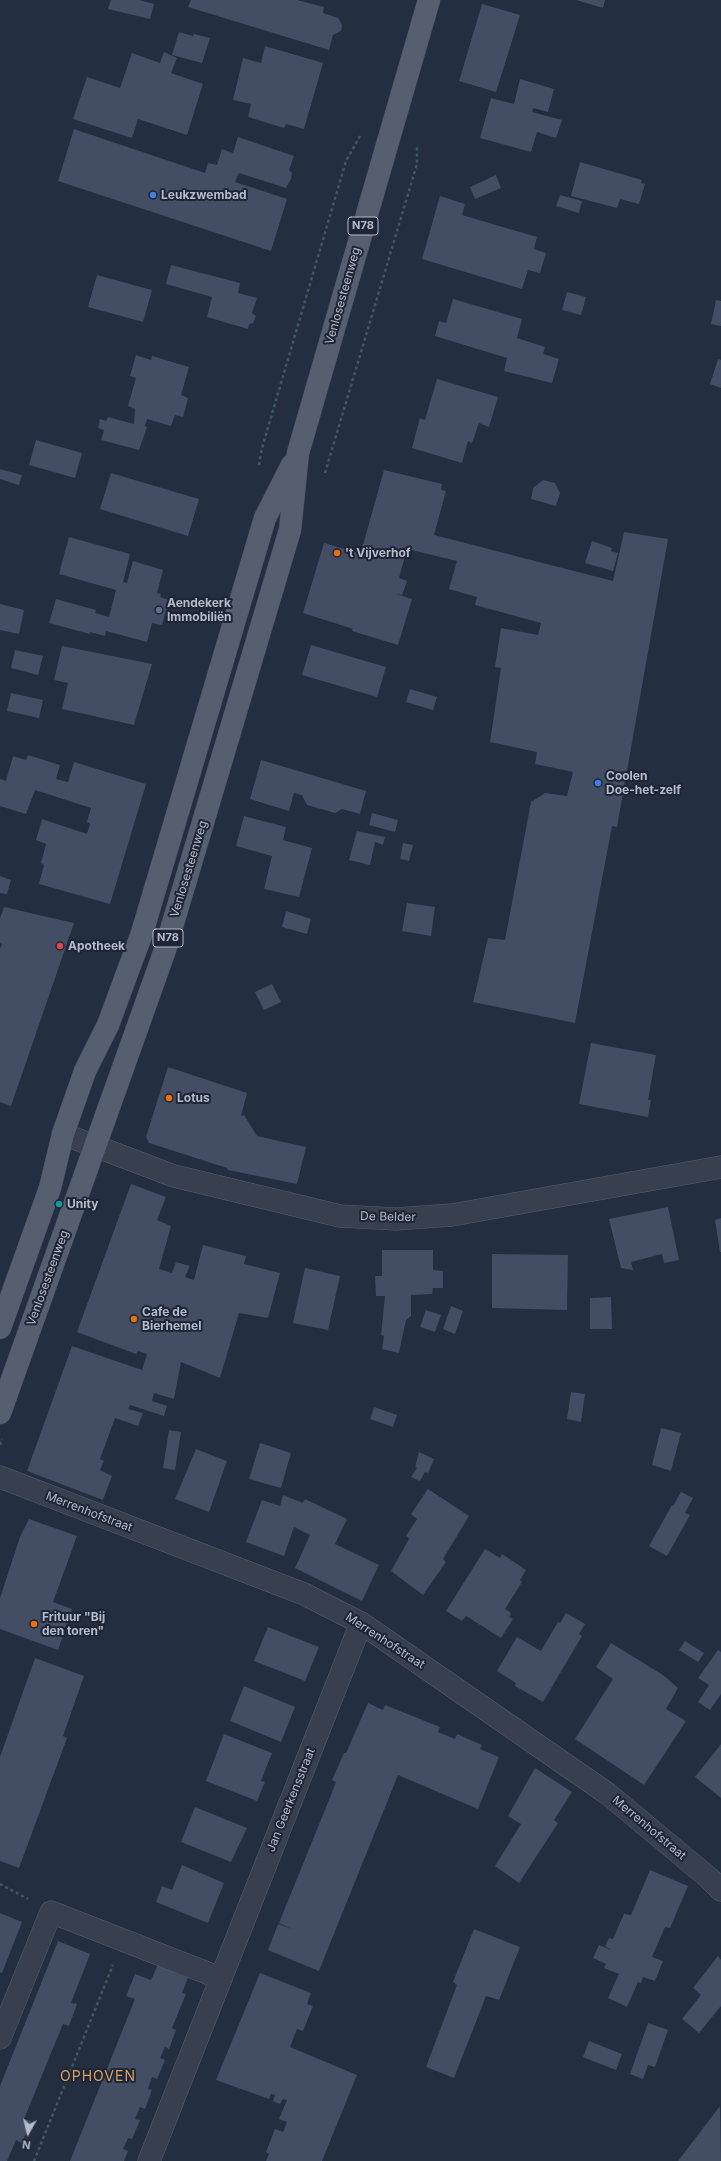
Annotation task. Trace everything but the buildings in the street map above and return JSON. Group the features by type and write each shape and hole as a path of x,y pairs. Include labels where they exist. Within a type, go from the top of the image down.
{"main road":[{"name":"Venlosesteenweg","path":"0,1413 165,950 290,530 298,453 429,0"},
{"name":"Venlosesteenweg","path":"0,1328 50,1188 63,1134 84,1071 108,1025 142,933 265,518 298,453"}],"street":[{"name":"De Belder","path":"63,1134 174,1176 340,1216 396,1219 452,1215 721,1167"},
{"name":"Merrenhofstraat","path":"0,1477 304,1594 361,1623 608,1794 709,1878 721,1890"},
{"name":"Jan Geerkensstraat","path":"149,2161 361,1623"},
{"path":"0,2038 52,1912 220,1978"}],"path":[{"path":"34,2161 123,1939"}],"place":[{"name":"Leukzwembad","path":"153,195"},
{"name":"'t Vijverhof","path":"337,553"},
{"name":"Aendekerk Immobiliën","path":"159,610"},
{"name":"Coolen Doe-het-zelf","path":"598,783"},
{"name":"Apotheek","path":"60,946"},
{"name":"Lotus","path":"169,1098"},
{"name":"Unity","path":"59,1204"},
{"name":"Cafe de Bierhemel","path":"134,1319"},
{"name":"Frituur \"Bij den toren\"","path":"34,1624"}],"district":[{"name":"OPHOVEN","path":"98,2077"}]}
